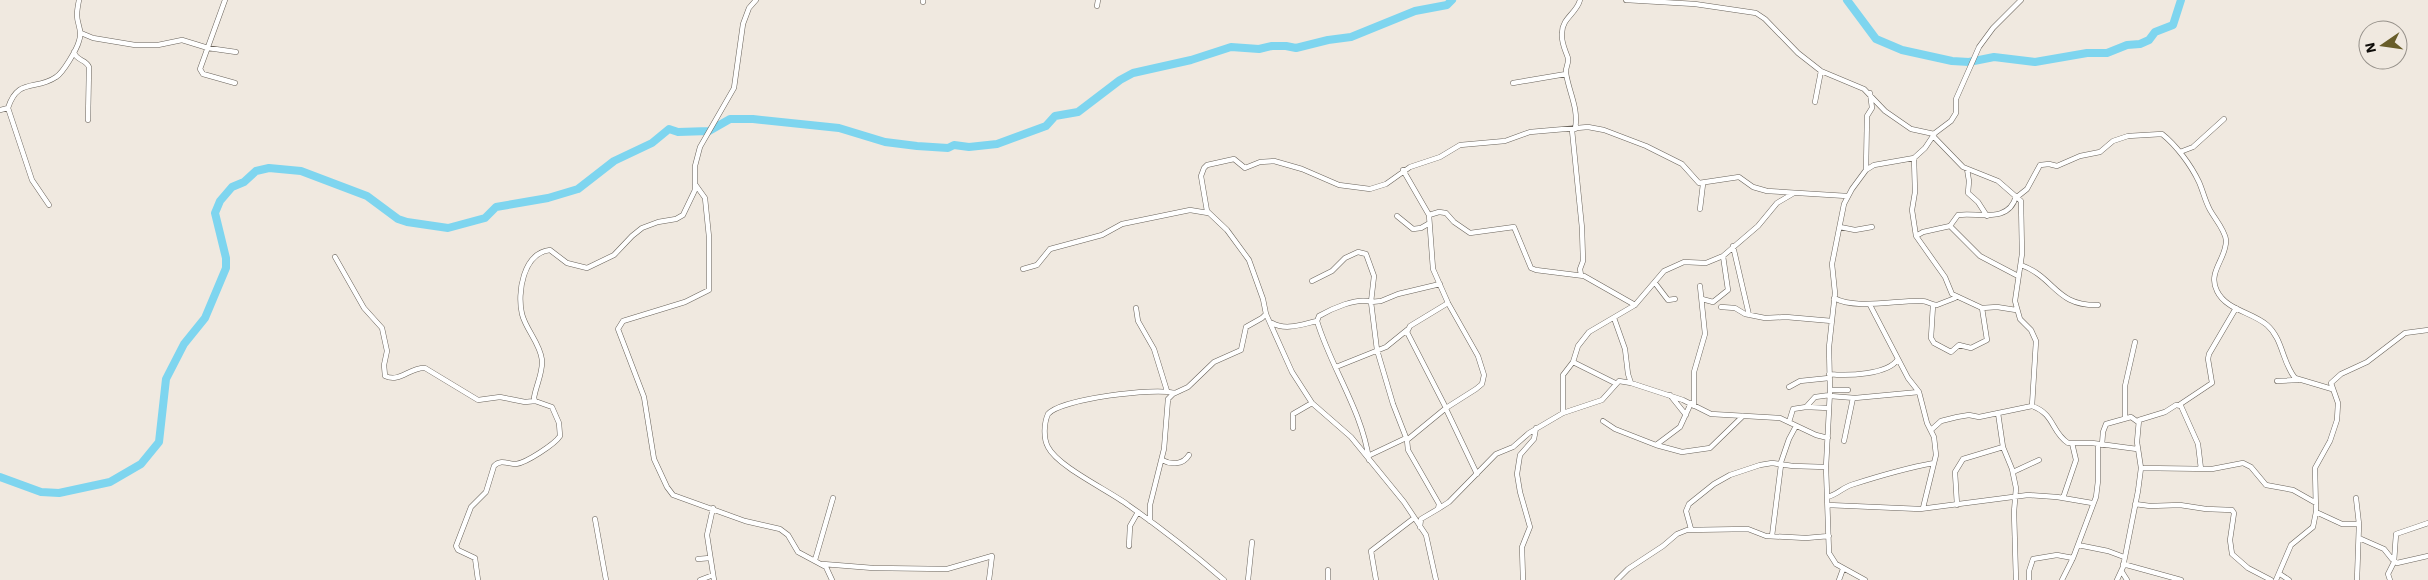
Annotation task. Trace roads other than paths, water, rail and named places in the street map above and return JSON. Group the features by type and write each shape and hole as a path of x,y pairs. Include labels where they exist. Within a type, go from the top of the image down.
{"street":[{"path":"49,204 32,180 8,108 13,96 20,88 56,77 74,52 81,33 76,14 79,0"},
{"path":"225,0 201,64 201,72 235,83"},
{"path":"535,401 534,393 542,366 542,358 526,326 521,306 524,275 532,260 550,250 567,263 581,268 597,265 614,255 642,228 680,217 693,195 696,158 713,122 727,103 734,88 743,24 749,8 756,0"},
{"path":"1580,0 1577,9 1562,28 1563,49 1568,61 1566,74 1576,112 1574,130 1582,228 1583,261 1580,269 1581,275"},
{"path":"1626,0 1695,4 1756,13 1765,19 1798,53 1820,71 1858,85 1870,94 1886,111 1912,129 1934,135 1967,169 1998,181 2016,196 2022,206 2021,266 2015,296 2016,310 2020,318 2031,330 2036,341 2032,406"},
{"path":"1865,580 1843,569 1833,560 1829,553 1826,467 1830,394 1829,352 1834,298 1832,264 1841,217 1847,196 1866,170 1874,165 1914,158 1925,148 1934,135 1954,117 1956,99 1975,57 1993,28 2020,0"},
{"path":"81,33 93,38 135,45 158,45 182,40 208,48 236,52"},
{"path":"74,52 77,58 88,64 89,67 88,120"},
{"path":"1815,102 1820,71"},
{"path":"1512,83 1566,74"},
{"path":"1866,170 1867,116 1872,108 1870,94"},
{"path":"0,110 8,108"},
{"path":"2180,152 2193,147 2224,119"},
{"path":"1208,214 1201,176 1204,168 1212,164 1225,163 1234,159 1246,168 1260,162 1274,161 1302,168 1339,185 1370,189 1386,184 1403,170 1440,157 1460,145 1505,141 1530,132 1597,128 1646,146 1682,164 1696,181 1703,184 1739,178 1759,189 1795,192 1813,196 1847,196"},
{"path":"1916,236 1923,232 1950,226 1958,215 1987,216 2006,210 2013,204 2016,196 2027,189 2040,166 2049,164 2057,166 2080,156 2100,152 2112,141 2128,136 2162,134 2180,152 2197,177 2205,200 2224,233 2226,243 2217,263 2214,284 2218,293 2236,308 2259,319 2268,326 2283,351 2292,374 2299,379 2332,389"},
{"path":"1914,158 1915,192 1912,210 1916,236 1944,277 1955,298 1982,308 1997,307 2016,310"},
{"path":"1967,169 1968,193 1978,202 1987,216"},
{"path":"1368,458 1406,439 1446,408 1476,389 1482,384 1484,375 1478,356 1448,303 1433,269 1433,252 1428,224 1429,215 1403,170"},
{"path":"695,184 705,198 709,237 709,290 685,302 623,321 618,329 644,396 651,450 669,492 684,501 713,508 746,521 780,529 788,535 798,552 823,564 887,569 947,569 959,567 984,556 992,556 989,580"},
{"path":"1700,209 1703,184"},
{"path":"1563,413 1562,375 1573,362 1578,346 1589,332 1635,305 1664,271 1689,261 1706,263 1723,256 1758,226 1777,203 1795,192"},
{"path":"1022,269 1037,265 1050,249 1102,235 1122,224 1190,210 1208,214 1227,230 1249,260 1263,299 1266,314 1272,323 1285,359 1312,403 1320,412 1343,429 1400,496 1420,527 1430,548 1436,580"},
{"path":"1429,215 1439,212 1446,213 1454,222 1474,233 1514,227 1531,268 1581,275 1625,297 1635,305"},
{"path":"1398,216 1413,229 1428,224"},
{"path":"1950,226 1980,256 2018,276"},
{"path":"1840,227 1855,230 1872,227"},
{"path":"1733,246 1749,315"},
{"path":"1312,281 1332,271 1348,256 1362,252 1366,254 1374,276 1371,302 1377,350 1408,450 1438,501 1438,509"},
{"path":"1702,299 1713,302 1727,292 1729,286 1723,256"},
{"path":"335,257 364,308 382,328 387,351 384,365 386,376 391,379 398,378 417,368 425,368 478,400 500,397 525,402 535,401 552,407 558,418 560,436 548,447 520,463 501,462 494,466 486,492 471,507 456,543 458,550 476,559 478,580"},
{"path":"2021,266 2042,276 2063,298 2081,305 2098,305"},
{"path":"1655,283 1666,298 1675,300"},
{"path":"1368,458 1355,412 1325,346 1317,321 1319,316 1362,300 1371,302 1381,301 1398,294 1440,284"},
{"path":"1656,445 1680,427 1692,405 1694,372 1705,334 1700,286"},
{"path":"1834,298 1847,302 1870,304 1925,301 1933,305 1941,305 1955,298"},
{"path":"1336,367 1386,347 1426,315 1448,303"},
{"path":"1870,304 1898,359 1919,392 1927,423 1931,430 1936,451 1923,508"},
{"path":"1933,305 1932,340 1951,352 1960,345 1971,348 1987,340 1982,308"},
{"path":"1136,308 1138,321 1154,349 1161,367 1167,391"},
{"path":"1721,308 1735,308 1742,314 1765,318 1786,317 1832,321"},
{"path":"2118,580 2122,572 2141,468 2137,449 2138,422 2141,418 2160,414 2179,405 2211,385 2209,354 2236,308"},
{"path":"1150,521 1150,505 1162,460 1168,423 1168,399 1174,393 1188,387 1214,362 1241,350 1246,327 1266,314"},
{"path":"1614,318 1625,349 1631,384"},
{"path":"1272,323 1283,327 1317,321"},
{"path":"1407,330 1407,334 1446,408 1477,474"},
{"path":"2276,580 2291,545 2313,527 2316,512 2315,468 2338,420 2338,403 2332,389 2334,380 2367,362 2405,333 2428,330"},
{"path":"2125,418 2125,386 2135,342"},
{"path":"1789,387 1800,381 1886,369 1893,366 1898,359"},
{"path":"1573,362 1615,383"},
{"path":"1420,527 1424,516 1450,502 1496,454 1513,446 1536,428 1563,413 1599,402 1615,383 1622,380 1628,374"},
{"path":"2277,381 2299,379"},
{"path":"1622,380 1670,395 1710,414 1771,417 1789,422 1816,435 1828,438"},
{"path":"1174,393 1154,390 1089,399 1050,411 1046,419 1046,436 1050,450 1074,471 1138,512 1224,580"},
{"path":"1806,407 1814,397 1848,390"},
{"path":"1830,394 1853,398 1919,392"},
{"path":"1670,395 1686,415"},
{"path":"1844,442 1853,398"},
{"path":"1293,428 1293,414 1312,403"},
{"path":"2179,405 2198,444 2201,469"},
{"path":"1931,430 1941,421 1957,417 1969,415 1979,417 2032,406 2048,415 2062,438 2072,443 2100,444 2137,449"},
{"path":"1789,422 1793,409 1806,407 1829,408"},
{"path":"1998,412 2003,447 2013,472 2016,496 2014,512 2016,580"},
{"path":"1603,421 1615,429 1656,445 1682,452 1710,448 1743,416"},
{"path":"2062,580 2073,558 2096,493 2100,444 2106,424 2125,418 2134,418 2138,422"},
{"path":"1772,536 1780,465 1789,439 1796,426"},
{"path":"1523,580 1522,550 1530,527 1517,482 1517,474 1520,455 1534,439 1536,428"},
{"path":"2063,498 2076,460 2072,443"},
{"path":"1957,505 1955,472 1963,459 2003,447"},
{"path":"1162,460 1170,463 1179,463 1184,462 1189,455"},
{"path":"2013,472 2039,460"},
{"path":"1827,497 1836,495 1849,486 1870,479 1906,468 1934,463"},
{"path":"2141,468 2201,469 2247,464 2266,485 2293,490 2316,503"},
{"path":"1692,529 1687,508 1714,484 1730,475 1760,465 1826,467"},
{"path":"1828,505 1923,508 2016,496 2063,498 2092,503"},
{"path":"815,560 833,498"},
{"path":"2356,498 2359,524 2357,580"},
{"path":"2135,504 2150,506 2180,505 2232,510 2234,513 2230,540 2232,554 2248,568 2271,580"},
{"path":"700,580 713,577 707,535 713,508"},
{"path":"1129,546 1130,526 1138,512"},
{"path":"2316,512 2342,524 2359,524"},
{"path":"1376,580 1372,551 1414,518"},
{"path":"595,519 606,580"},
{"path":"2390,580 2388,571 2394,562 2396,534 2428,523"},
{"path":"1617,580 1628,569 1663,546 1676,534 1692,529 1748,529 1758,534 1806,538 1829,536"},
{"path":"2359,538 2384,549 2394,562 2401,563 2428,556"},
{"path":"1248,580 1252,542"},
{"path":"2078,545 2108,551 2124,557"},
{"path":"2029,580 2029,571 2033,559 2057,555 2073,558"},
{"path":"698,559 710,558"},
{"path":"823,564 832,580"},
{"path":"2123,564 2181,580"},
{"path":"1839,580 1843,569"},
{"path":"1328,570 1328,580"},
{"path":"2122,572 2127,580"},
{"path":"2280,574 2289,580"}],"waterway":[{"path":"0,477 41,492 59,493 110,482 141,464 159,442 166,379 184,344 205,318 226,268 226,258 215,213 220,201 232,187 244,182 256,171 269,168 301,171 367,196 398,219 448,228 485,218 496,207 548,198 578,189 614,161 652,143 669,129 678,132 709,131 730,119 753,119 839,128 885,142 917,146 948,148 954,145 969,147 997,144 1046,126 1055,116 1078,112 1120,80 1133,73 1191,60 1231,47 1259,49 1272,46 1286,46 1296,48 1328,40 1351,37 1415,11 1447,5 1452,0"},
{"path":"1847,0 1876,39 1902,50 1952,61 1969,62 1994,57 2035,62 2087,53 2107,53 2127,45 2140,44 2149,40 2155,32 2173,25 2181,0"}]}
